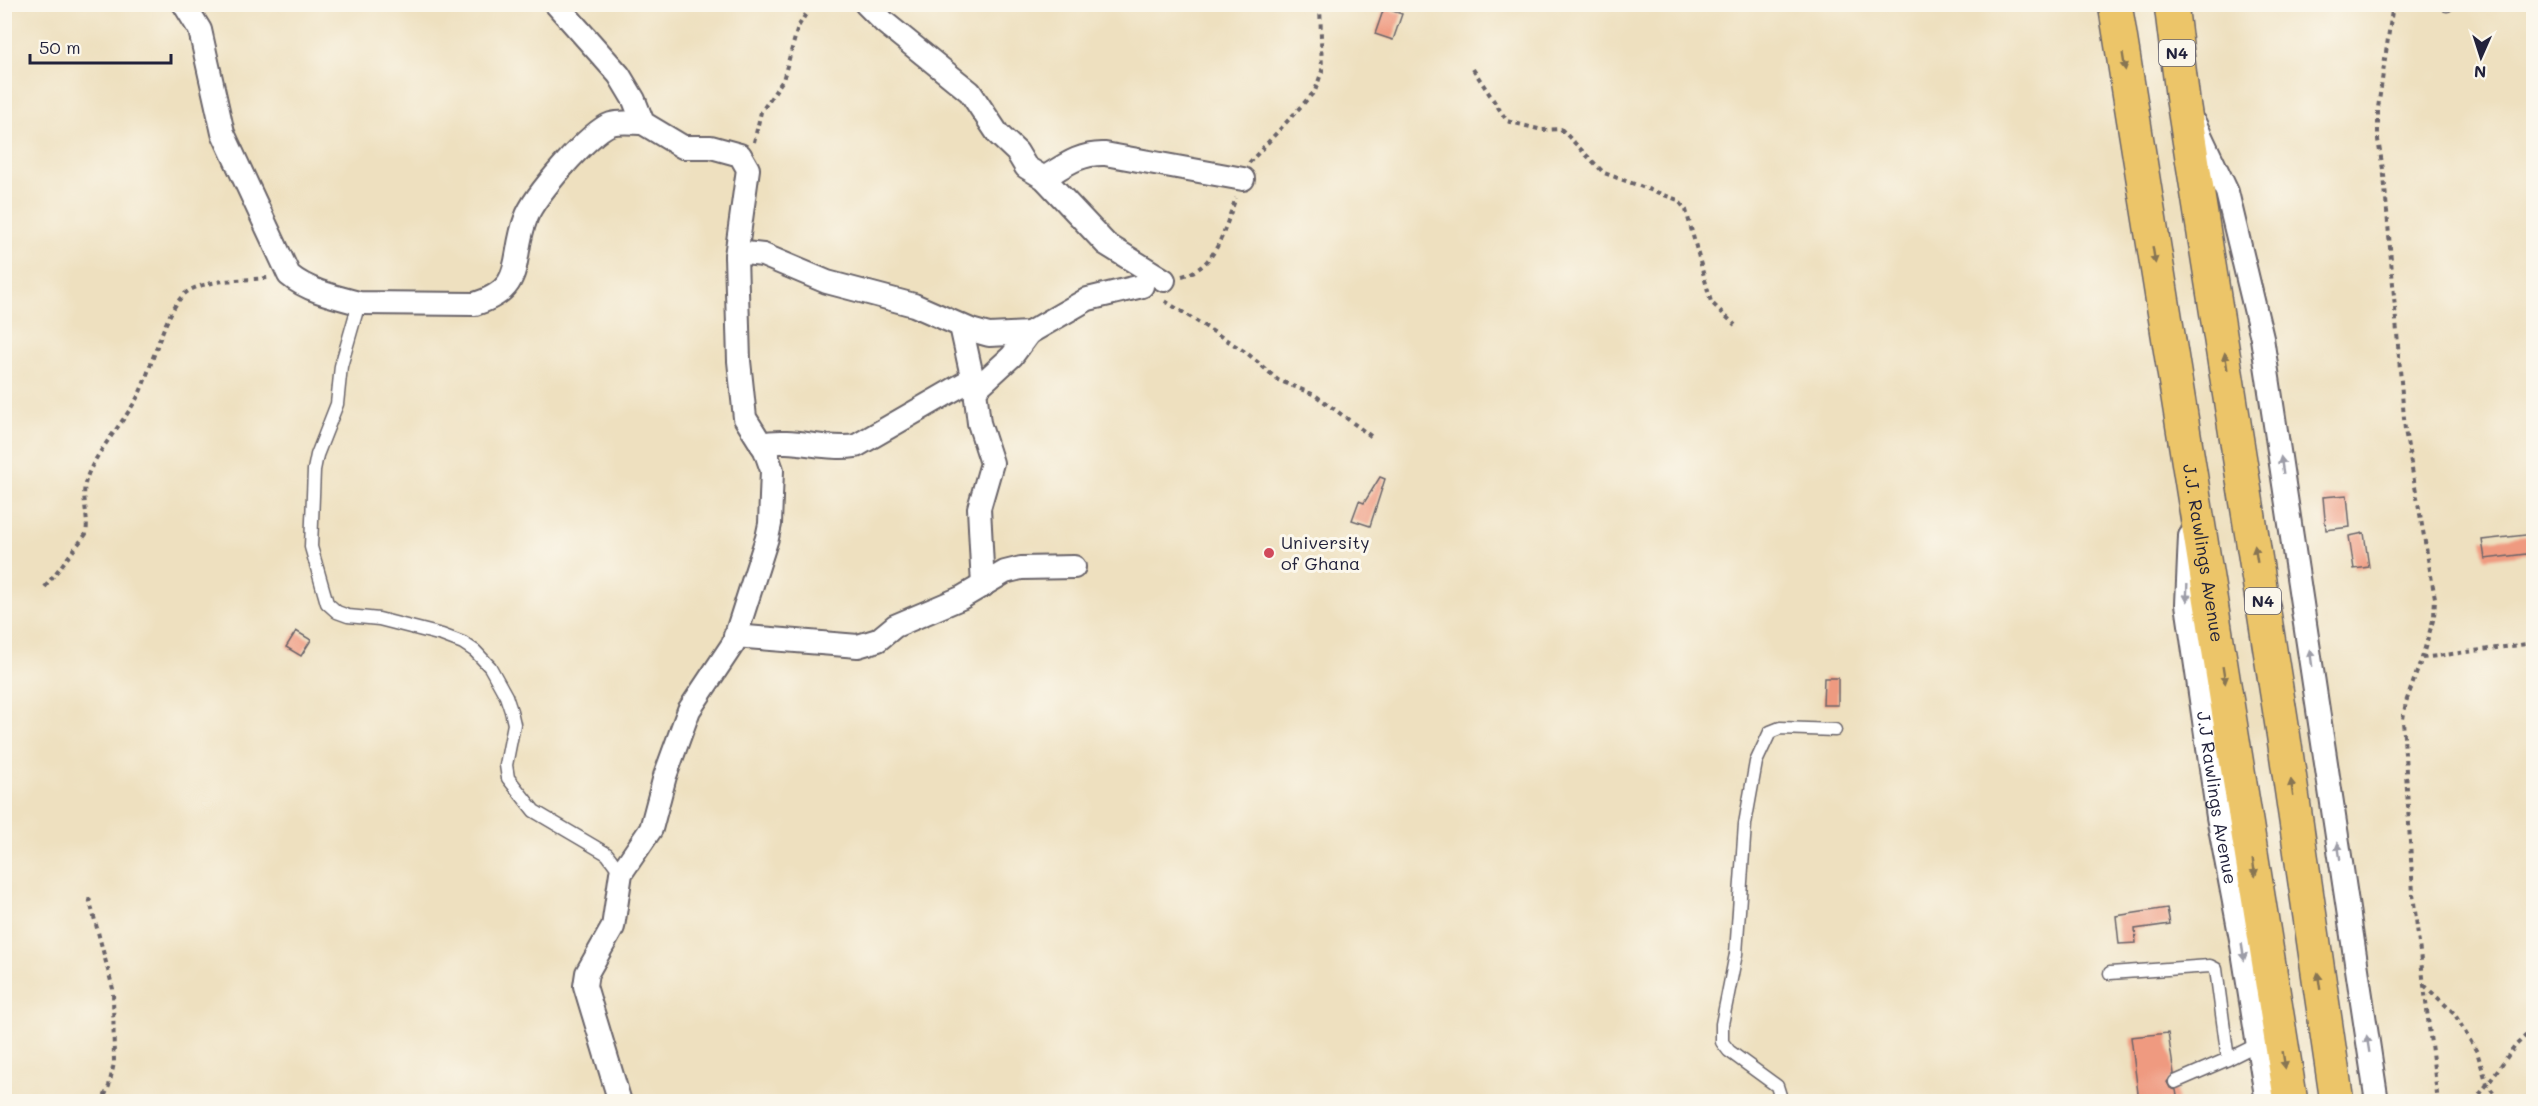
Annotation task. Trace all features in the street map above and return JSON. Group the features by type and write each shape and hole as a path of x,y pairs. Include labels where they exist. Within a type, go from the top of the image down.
{"highway":[{"name":"J.J. Rawlings Avenue","path":"2115,4 2193,493 2216,620 2291,1101"},
{"name":"N4","path":"2171,4 2183,101 2282,720 2337,1101"}],"street":[{"path":"184,4 200,30 223,133 289,275 299,284 359,303 475,304 492,299 503,292 511,281 529,210 578,148 611,124 643,123 683,147 711,147 740,155 748,169 736,255 736,299 743,408 749,426 761,444 772,470 770,524 735,636 726,655 689,710 665,776 651,828 621,873 614,927 587,973 585,986 620,1101"},
{"path":"556,4 619,75 634,100 643,123"},
{"path":"867,4 885,23 970,92 995,130 1017,152 1026,167 1044,178 1106,244 1164,280"},
{"path":"2183,101 2227,192 2262,338 2378,1101"},
{"path":"1044,178 1078,156 1090,153 1243,179"},
{"path":"736,255 745,252 763,255 827,282 914,305 961,326 989,335 1029,333"},
{"path":"761,444 775,441 838,447 856,446 974,385 1012,356 1029,333 1088,299 1142,286"},
{"path":"961,326 974,385 979,423 992,463 979,508 983,586"},
{"name":"J.J Rawlings Avenue","path":"2193,493 2187,604 2218,817 2267,1101"},
{"path":"735,636 858,646 878,640 902,623 953,602 1005,572 1021,568 1074,567"}],"lane":[{"path":"359,303 341,366 337,404 317,455 314,470 311,547 327,603 337,612 348,616 379,619 442,635 463,643 475,651 490,667 506,696 511,711 514,724 506,765 508,778 534,811 607,854 621,873"},
{"path":"1782,1101 1777,1086 1729,1051 1722,1042 1722,1024 1736,954 1744,824 1756,762 1770,732 1780,728 1835,730"},
{"path":"2110,973 2210,966 2216,969 2228,1059"},
{"path":"2175,1082 2258,1044"}],"path":[{"path":"753,146 761,112 783,80 798,27 812,4"},
{"path":"2393,4 2378,108 2378,140 2384,175 2405,430 2434,584 2434,617 2406,702 2403,719 2413,894 2438,1101"},
{"path":"1473,69 1507,121 1542,130 1561,129 1604,173 1678,200 1686,210 1710,302 1735,325"},
{"path":"45,586 86,534 86,484 93,465 140,392 175,304 187,292 201,285 289,275"},
{"path":"1142,286 1246,353 1278,380 1315,395 1372,437"},
{"path":"2422,658 2534,643"},
{"path":"89,898 112,989 114,1063 109,1086 102,1101"},
{"path":"2424,985 2454,1013 2477,1053 2487,1084 2501,1101"},
{"path":"2474,1101 2516,1046 2534,1028"}],"building":[{"path":"1384,8 1402,14 1393,40 1375,34"},
{"path":"1380,477 1385,479 1370,526 1352,520 1359,501 1364,503"},
{"path":"2347,495 2350,527 2326,530 2323,497"},
{"path":"2364,533 2369,567 2354,569 2349,536"},
{"path":"2534,534 2534,553 2485,559 2482,540"},
{"path":"296,631 311,640 301,656 286,647"},
{"path":"1824,678 1838,678 1838,705 1823,705"},
{"path":"2167,908 2170,924 2135,929 2136,943 2119,944 2116,916"},
{"path":"2168,1033 2174,1074 2167,1082 2170,1088 2176,1090 2178,1101 2139,1101 2131,1037"}],"place":[{"name":"University of Ghana","path":"1269,553"}]}
